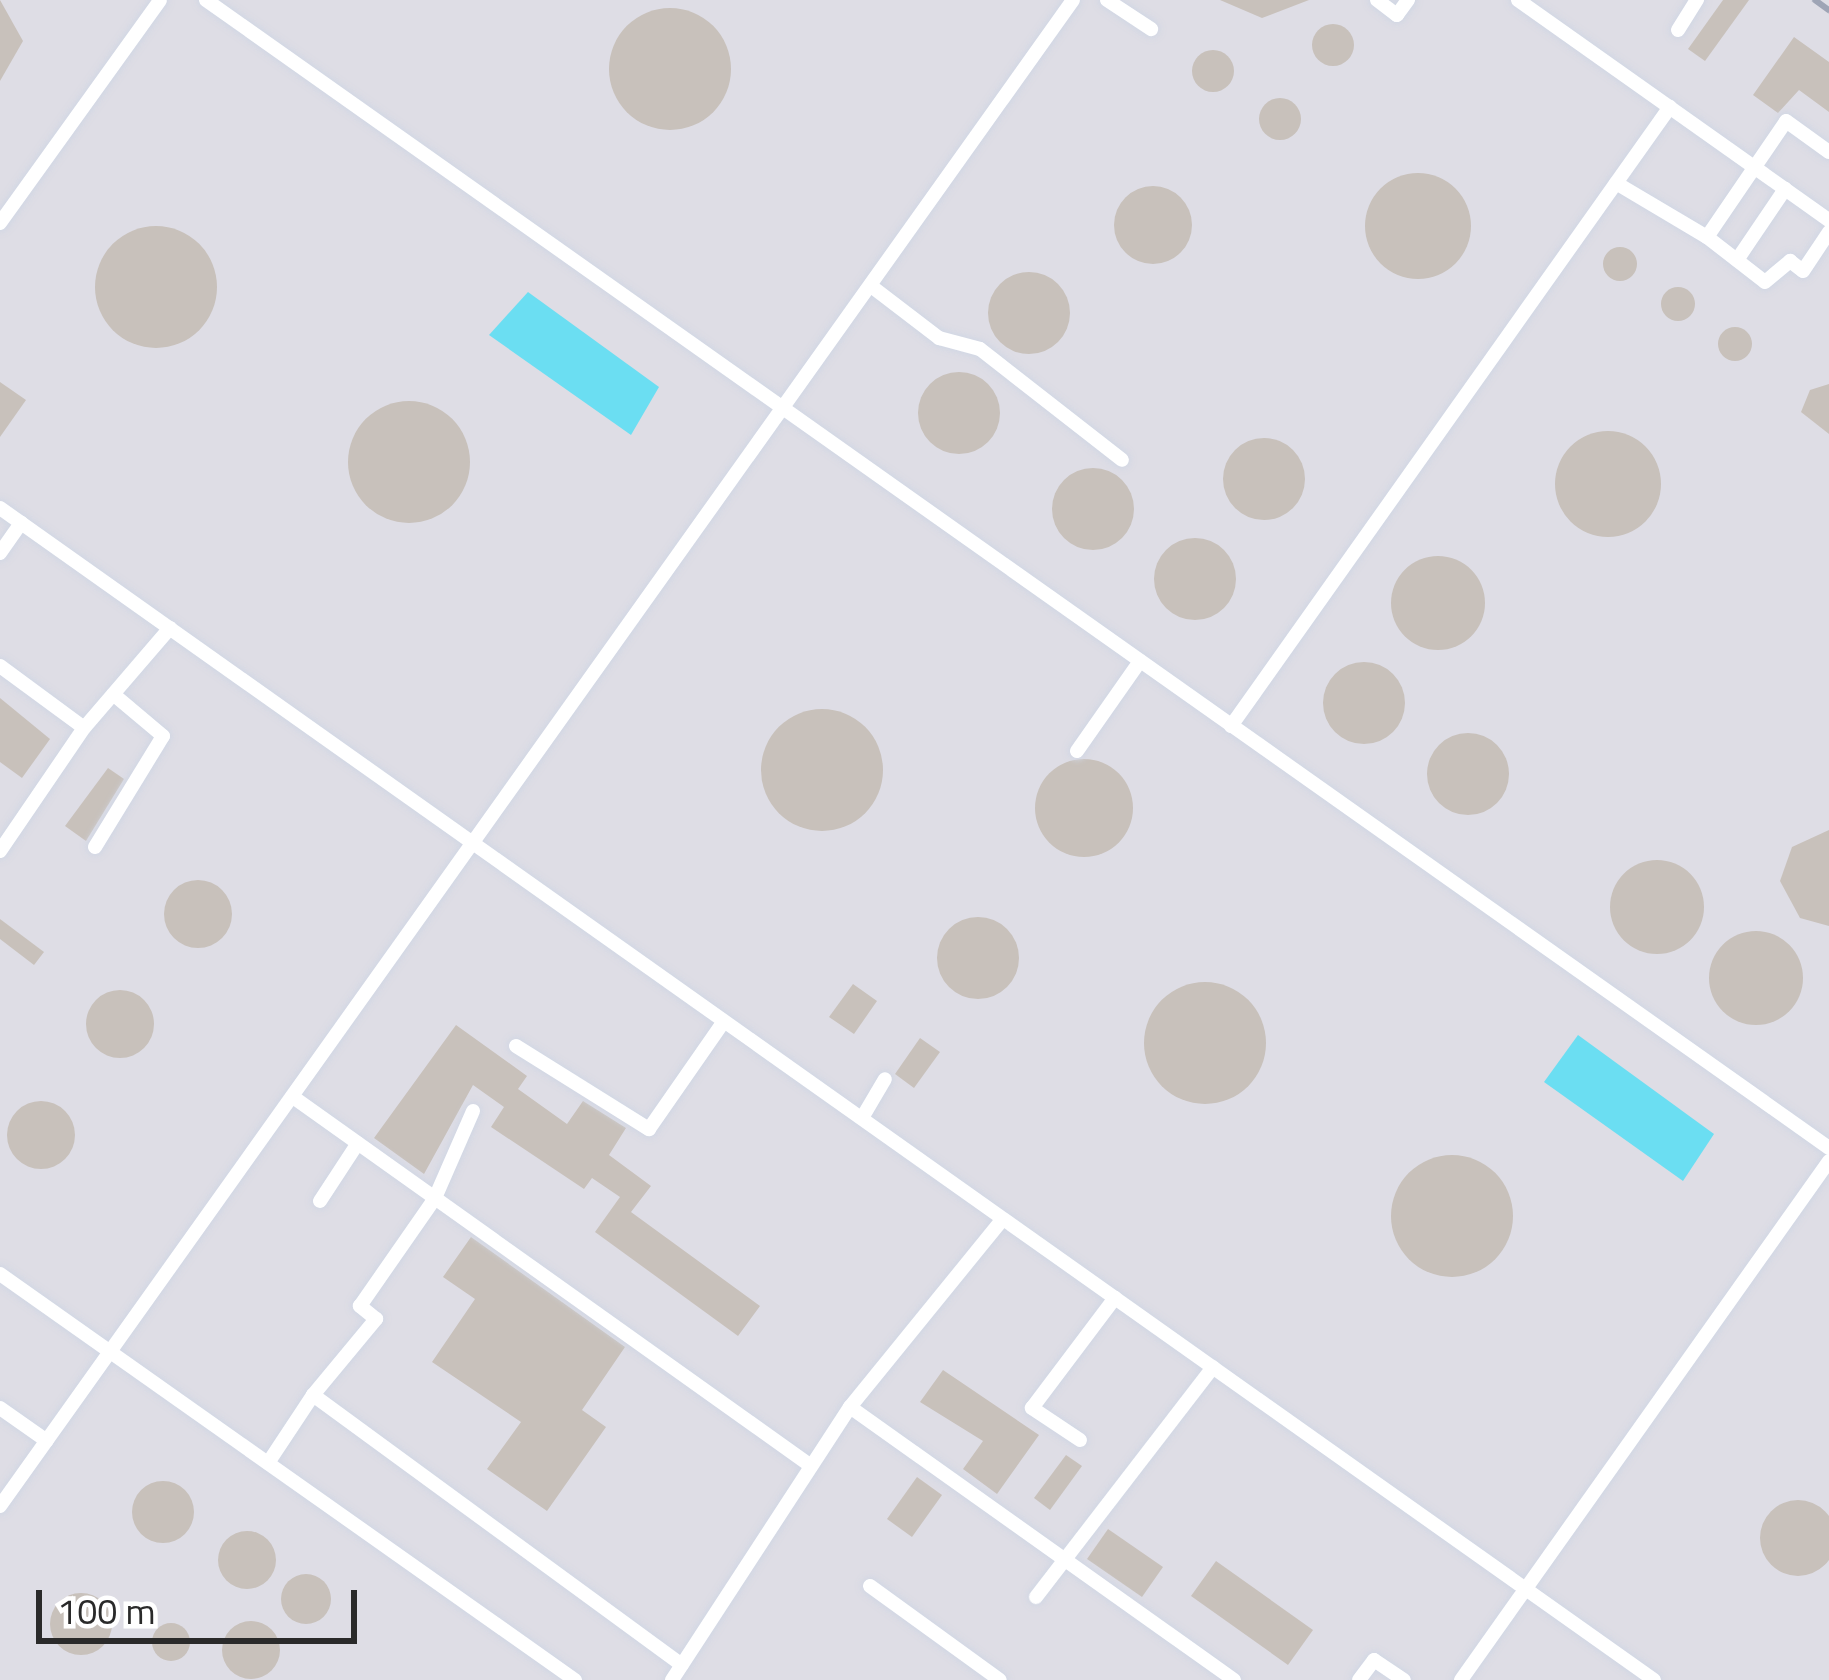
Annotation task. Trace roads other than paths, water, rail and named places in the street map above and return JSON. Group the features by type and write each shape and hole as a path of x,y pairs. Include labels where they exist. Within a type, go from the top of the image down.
{"lane":[{"path":"0,223 160,0"},
{"path":"206,0 1829,1148"},
{"path":"0,1506 1073,0"},
{"path":"1107,0 1151,29"},
{"path":"1377,0 1397,15 1408,0"},
{"path":"1518,0 1829,220"},
{"path":"1678,30 1697,0"},
{"path":"1231,726 1670,107"},
{"path":"1707,237 1786,121 1829,152"},
{"path":"1616,183 1707,237 1765,282 1790,261 1803,271 1829,232"},
{"path":"1737,260 1786,189"},
{"path":"871,286 939,338 980,350 1122,460"},
{"path":"0,508 1654,1680"},
{"path":"0,553 21,523"},
{"path":"0,851 84,728 170,628"},
{"path":"1077,751 1140,662"},
{"path":"0,666 84,728"},
{"path":"94,847 163,736 113,694"},
{"path":"516,1046 649,1129 724,1021"},
{"path":"862,1118 885,1079"},
{"path":"293,1097 812,1466"},
{"path":"268,1463 313,1395 376,1319 360,1306 436,1198 473,1112"},
{"path":"320,1201 358,1143"},
{"path":"1461,1680 1829,1161"},
{"path":"672,1680 850,1407 1004,1219"},
{"path":"0,1274 574,1680"},
{"path":"1080,1441 1032,1408 1115,1298"},
{"path":"1036,1597 1213,1367"},
{"path":"313,1395 682,1665"},
{"path":"850,1407 1234,1680"},
{"path":"0,1408 47,1441"},
{"path":"870,1586 1000,1680"},
{"path":"1359,1680 1374,1660 1404,1680"}],"water":[{"path":"528,292 659,387 631,435 489,335"},
{"path":"1578,1035 1714,1134 1683,1181 1544,1082"}],"railway":[{"path":"1815,0 1829,10"}]}
